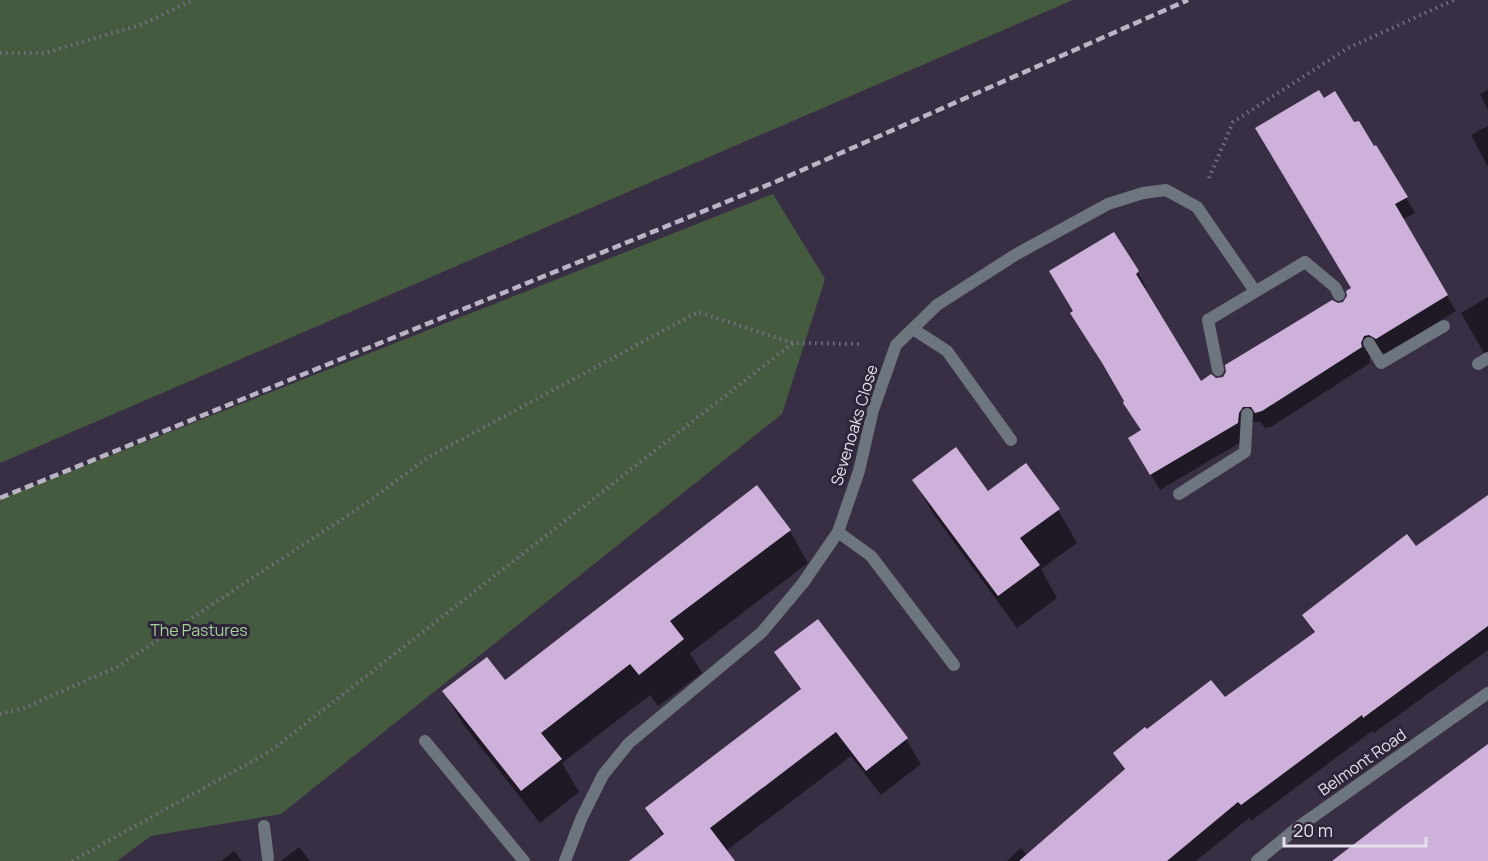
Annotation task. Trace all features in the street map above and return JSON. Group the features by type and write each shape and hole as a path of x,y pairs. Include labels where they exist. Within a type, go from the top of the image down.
{"street":[{"name":"Sevenoaks Close","path":"565,861 582,817 603,775 616,759 646,728 762,632 803,583 838,532 859,471 873,410 896,345 937,305 1015,255 1108,204 1143,193 1166,190 1197,207 1255,291"},
{"path":"1218,370 1208,320 1255,291 1305,262 1335,287 1339,296"},
{"path":"1369,343 1381,363 1444,326"},
{"path":"913,329 947,351 1011,440"},
{"path":"1179,494 1245,452 1247,414"},
{"path":"838,532 872,556 954,665"},
{"name":"Belmont Road","path":"1257,861 1297,828 1488,693"},
{"path":"425,741 524,861"},
{"path":"264,826 268,858"}],"path":[{"path":"0,53 45,53 143,24 193,0"},
{"path":"1197,207 1233,122 1348,48 1454,0"},
{"path":"0,714 24,708 117,667 365,504 428,458 698,312 793,343 896,345"},
{"path":"72,861 269,752 793,343"}],"green space":[{"path":"0,0 1073,0 0,463"},
{"name":"The Pastures","path":"773,194 825,279 782,414 281,814 151,836 117,861 0,861 0,499"}],"building":[{"path":"1319,90 1324,98 1335,91 1354,122 1359,121 1374,146 1376,145 1408,197 1395,204 1448,295 1376,339 1369,335 1364,336 1362,347 1262,411 1255,413 1251,407 1243,407 1239,413 1238,423 1150,475 1128,438 1141,430 1070,313 1073,311 1049,271 1114,232 1139,271 1136,274 1201,381 1211,374 1216,378 1223,377 1226,372 1225,365 1332,300 1338,303 1343,302 1347,296 1346,291 1351,288 1255,128"},
{"path":"956,447 988,491 1026,463 1060,509 1020,538 1040,565 998,596 912,480"},
{"path":"757,485 791,530 670,621 684,639 639,675 630,664 541,733 562,759 521,791 442,691 487,657 505,680"},
{"path":"1488,495 1488,626 1363,718 1362,715 1241,805 1238,802 1167,861 1019,861 1125,769 1113,753 1145,727 1147,729 1211,680 1225,697 1315,632 1302,615 1407,534 1416,546"},
{"path":"818,619 908,738 866,771 836,732 710,828 735,861 629,861 664,834 645,808 801,689 774,652"},
{"path":"1488,744 1488,861 1332,861 1404,806"}],"railway":[{"path":"0,498 775,182 1188,0"}]}
